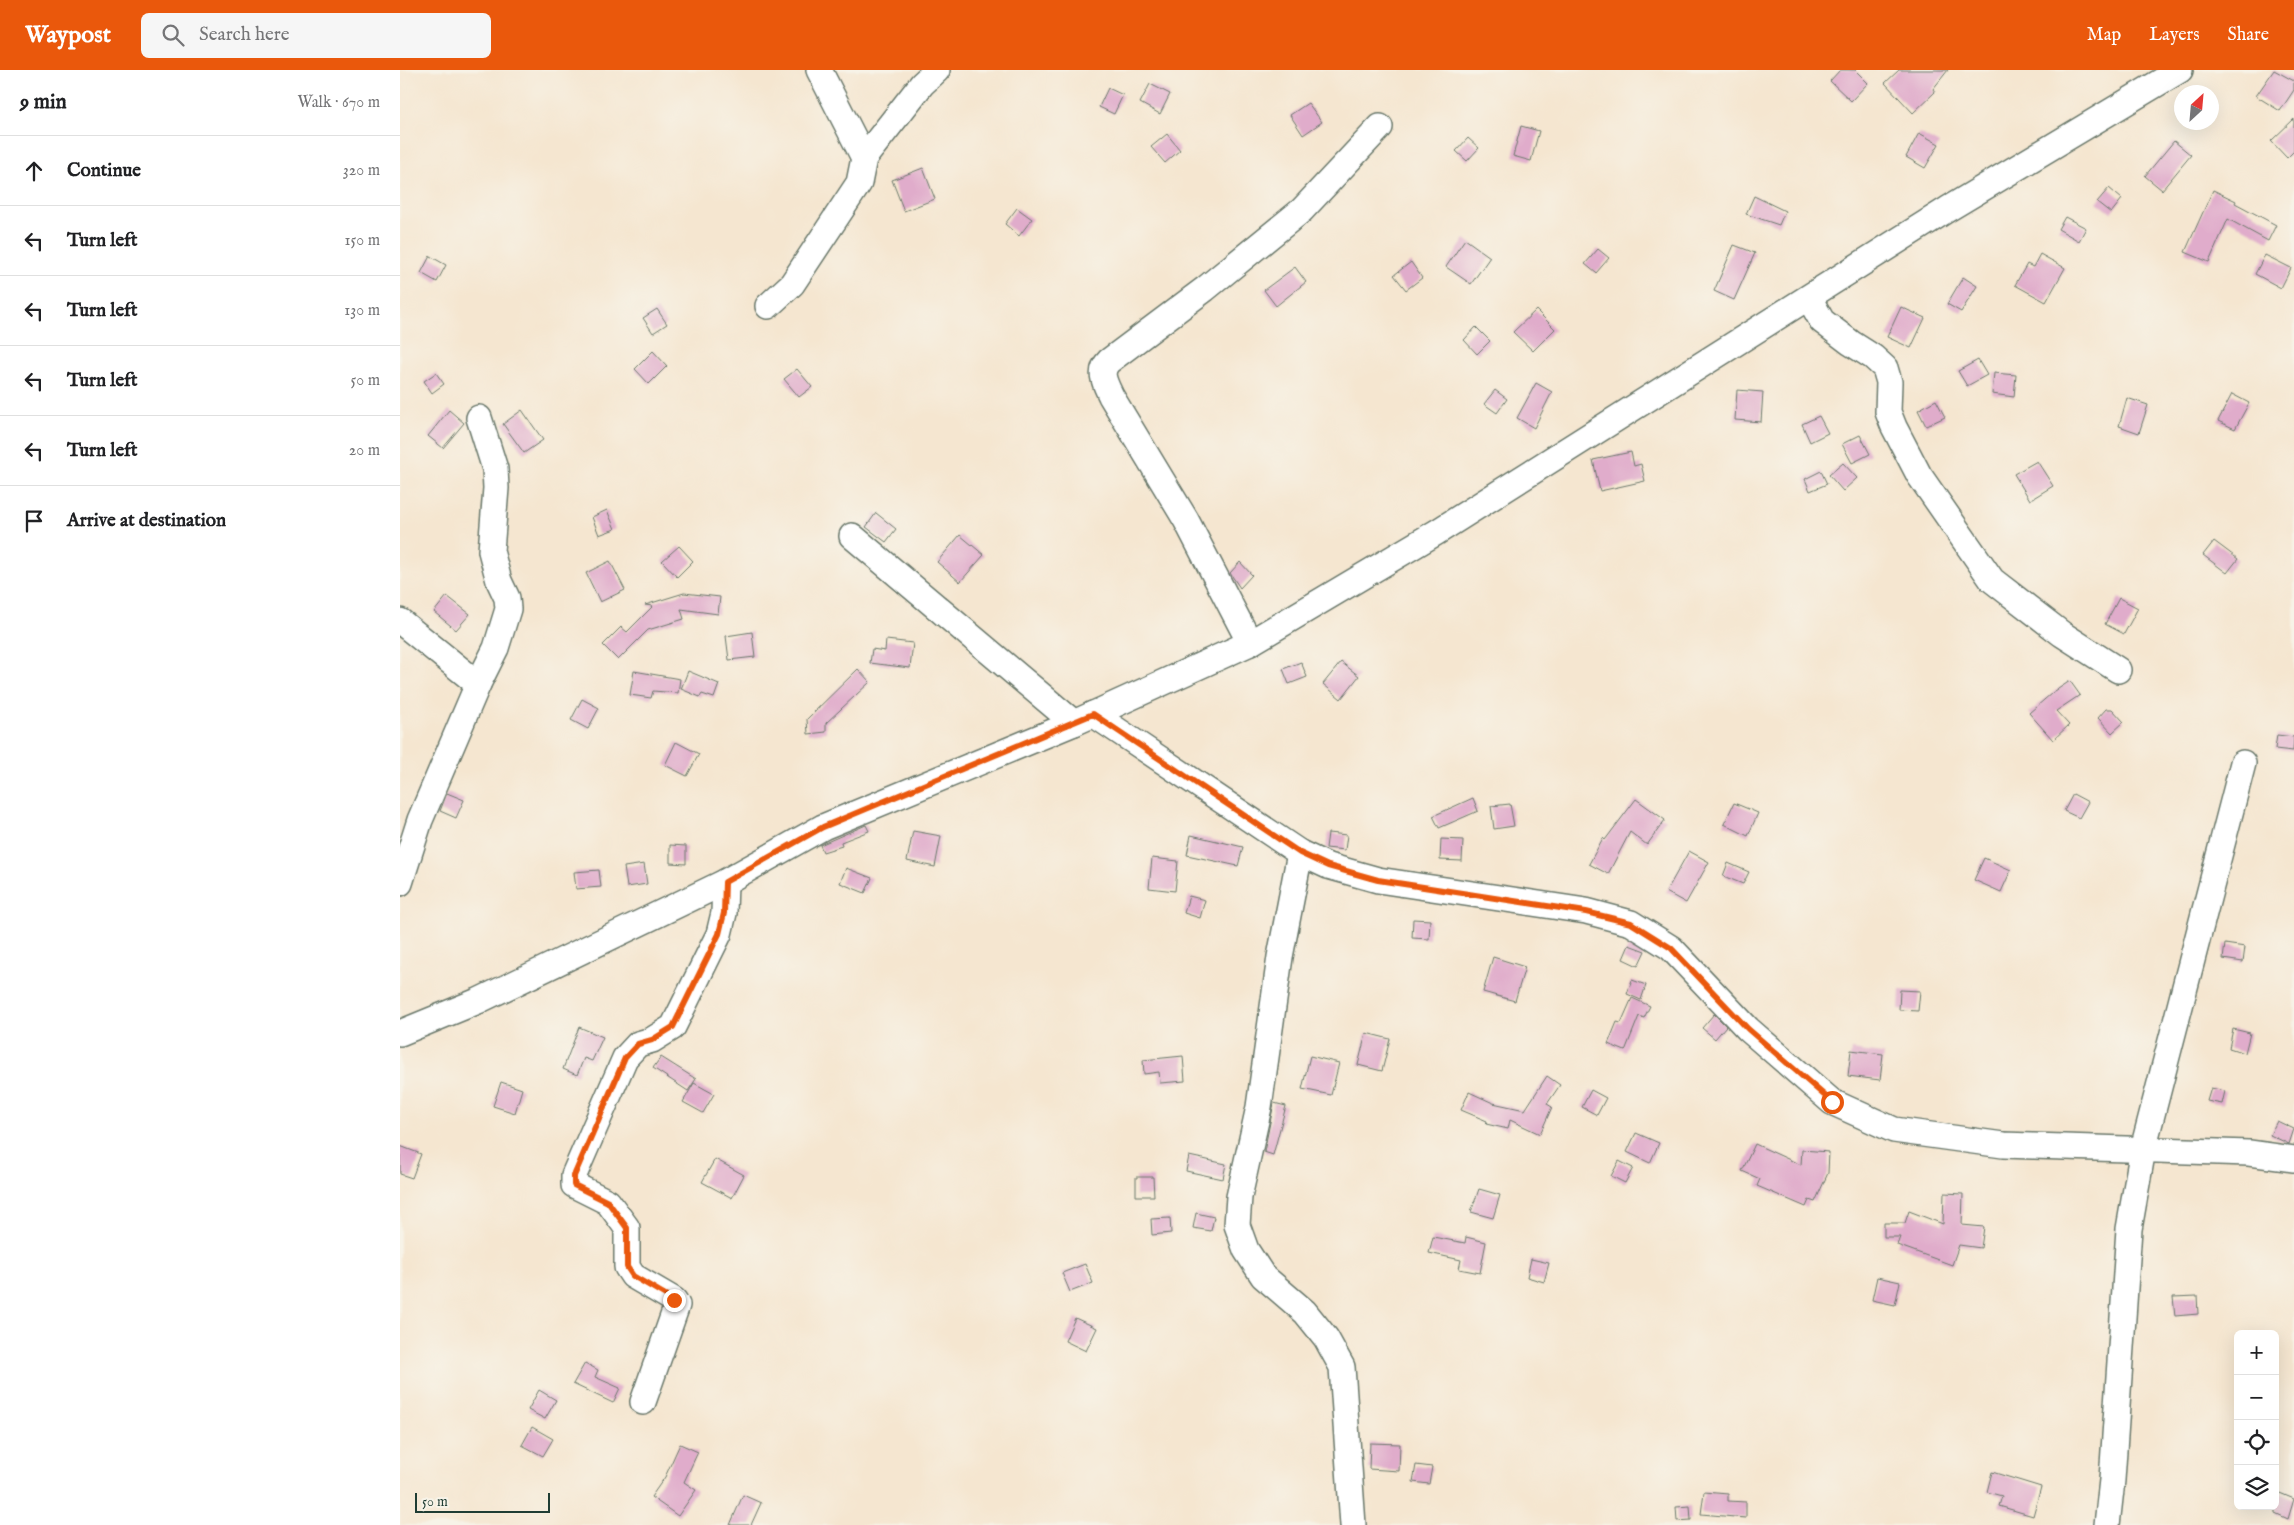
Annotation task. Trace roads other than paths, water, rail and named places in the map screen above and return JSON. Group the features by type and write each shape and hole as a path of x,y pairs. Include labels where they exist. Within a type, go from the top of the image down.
{"street":[{"path":"819,70 864,158"},
{"path":"768,306 792,284 859,182 864,158 922,84 938,70"},
{"path":"400,1033 478,1001 725,882 823,827 1083,719 1250,643 1437,532 1956,204 2180,70"},
{"path":"1250,643 1186,520 1111,396 1102,377 1103,371 1109,361 1205,289 1302,210 1380,127"},
{"path":"1809,298 1822,321 1851,343 1873,356 1885,368 1889,382 1888,412 1894,427 1919,475 1992,580 2062,634 2118,670"},
{"path":"400,883 420,820 478,684 496,648 508,609 507,598 499,581 491,551 496,469 479,418"},
{"path":"852,536 1083,719 1300,853 1328,866 1378,880 1577,910 1631,923 1671,948 1748,1029 1832,1102 1894,1130 2004,1145 2143,1148 2249,1153 2294,1159"},
{"path":"400,622 478,684"},
{"path":"2107,1525 2112,1480 2129,1229 2143,1148 2243,763"},
{"path":"1300,853 1280,957 1259,1107 1239,1197 1237,1225 1246,1250 1263,1276 1305,1312 1326,1338 1342,1367 1353,1525"},
{"path":"644,1402 677,1305 674,1300 633,1276 627,1267 627,1228 608,1202 574,1185 574,1176 625,1058 638,1044 652,1040 673,1027 719,934 724,913 725,882"}]}
